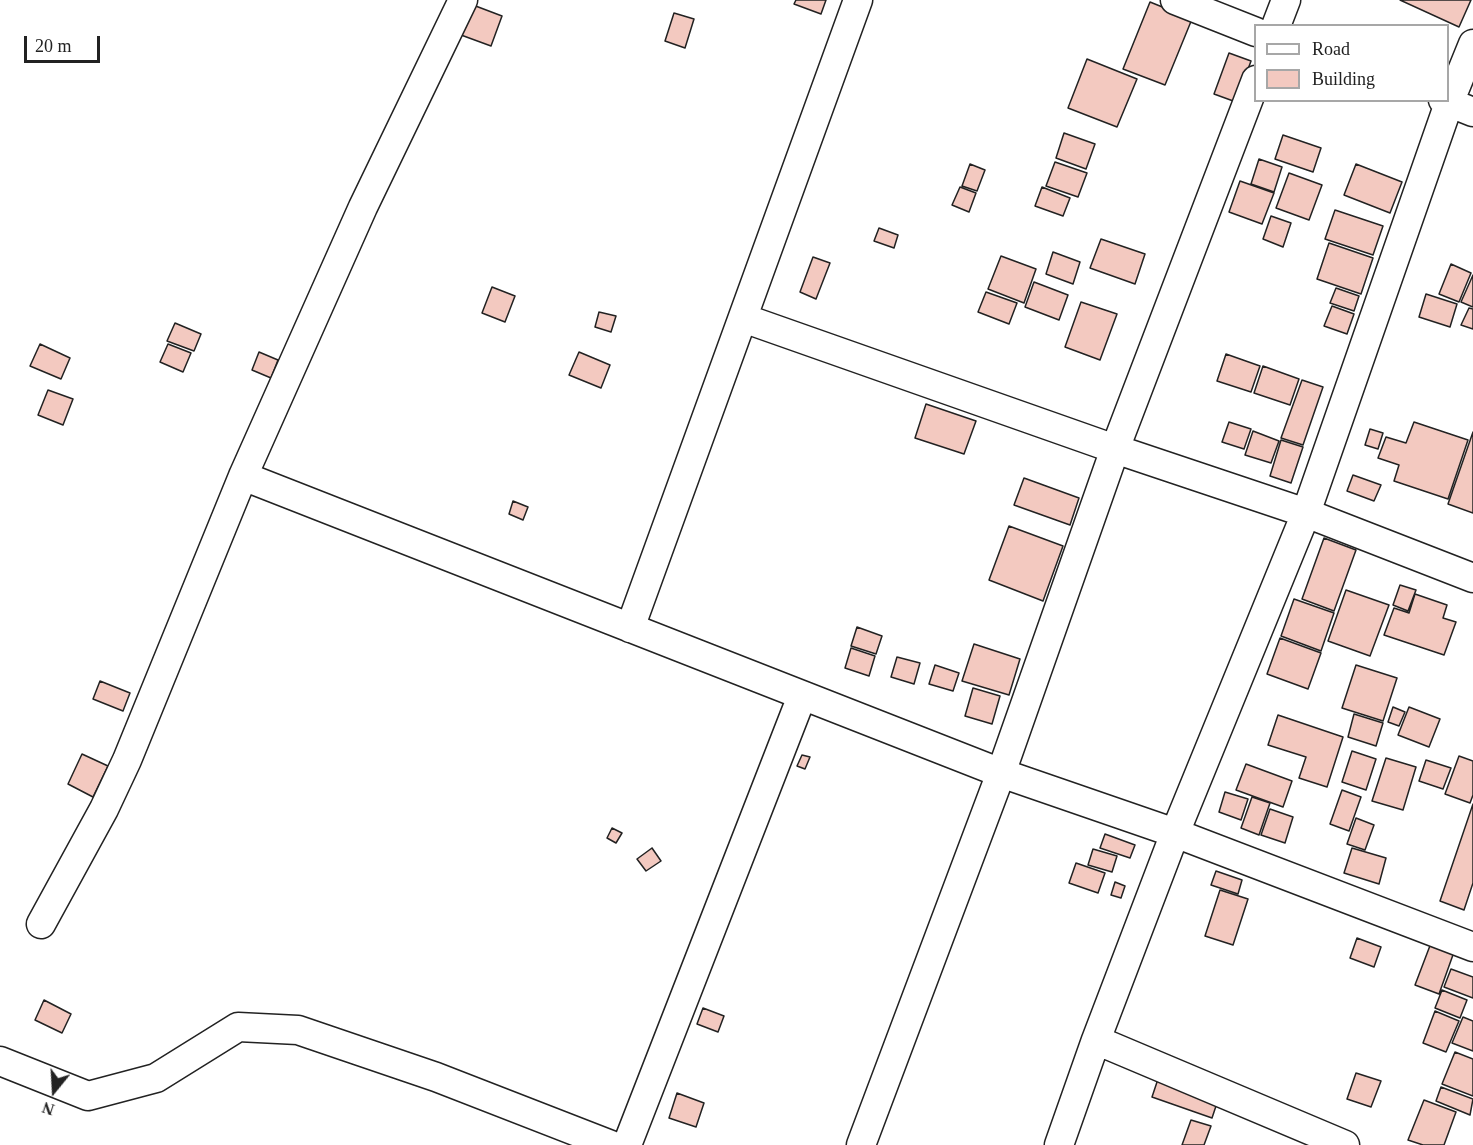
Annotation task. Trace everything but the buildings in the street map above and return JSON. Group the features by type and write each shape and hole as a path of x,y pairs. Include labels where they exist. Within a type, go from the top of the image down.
{"street":[{"path":"41,924 104,809 127,760 243,476 363,207 463,0"},
{"path":"630,628 858,0"},
{"path":"1175,0 1254,31"},
{"path":"1277,24 1286,0"},
{"path":"1059,1145 1096,1040 1175,833 1306,513 1455,105 1473,44"},
{"path":"861,1145 1001,773 1115,449 1254,85"},
{"path":"743,318 1115,449 1306,513 1473,578"},
{"path":"243,476 1001,773 1175,833 1473,947"},
{"path":"627,1145 802,696"},
{"path":"0,1061 88,1096 156,1078 238,1027 298,1030 436,1077 611,1145"},
{"path":"1096,1040 1345,1145"}]}
